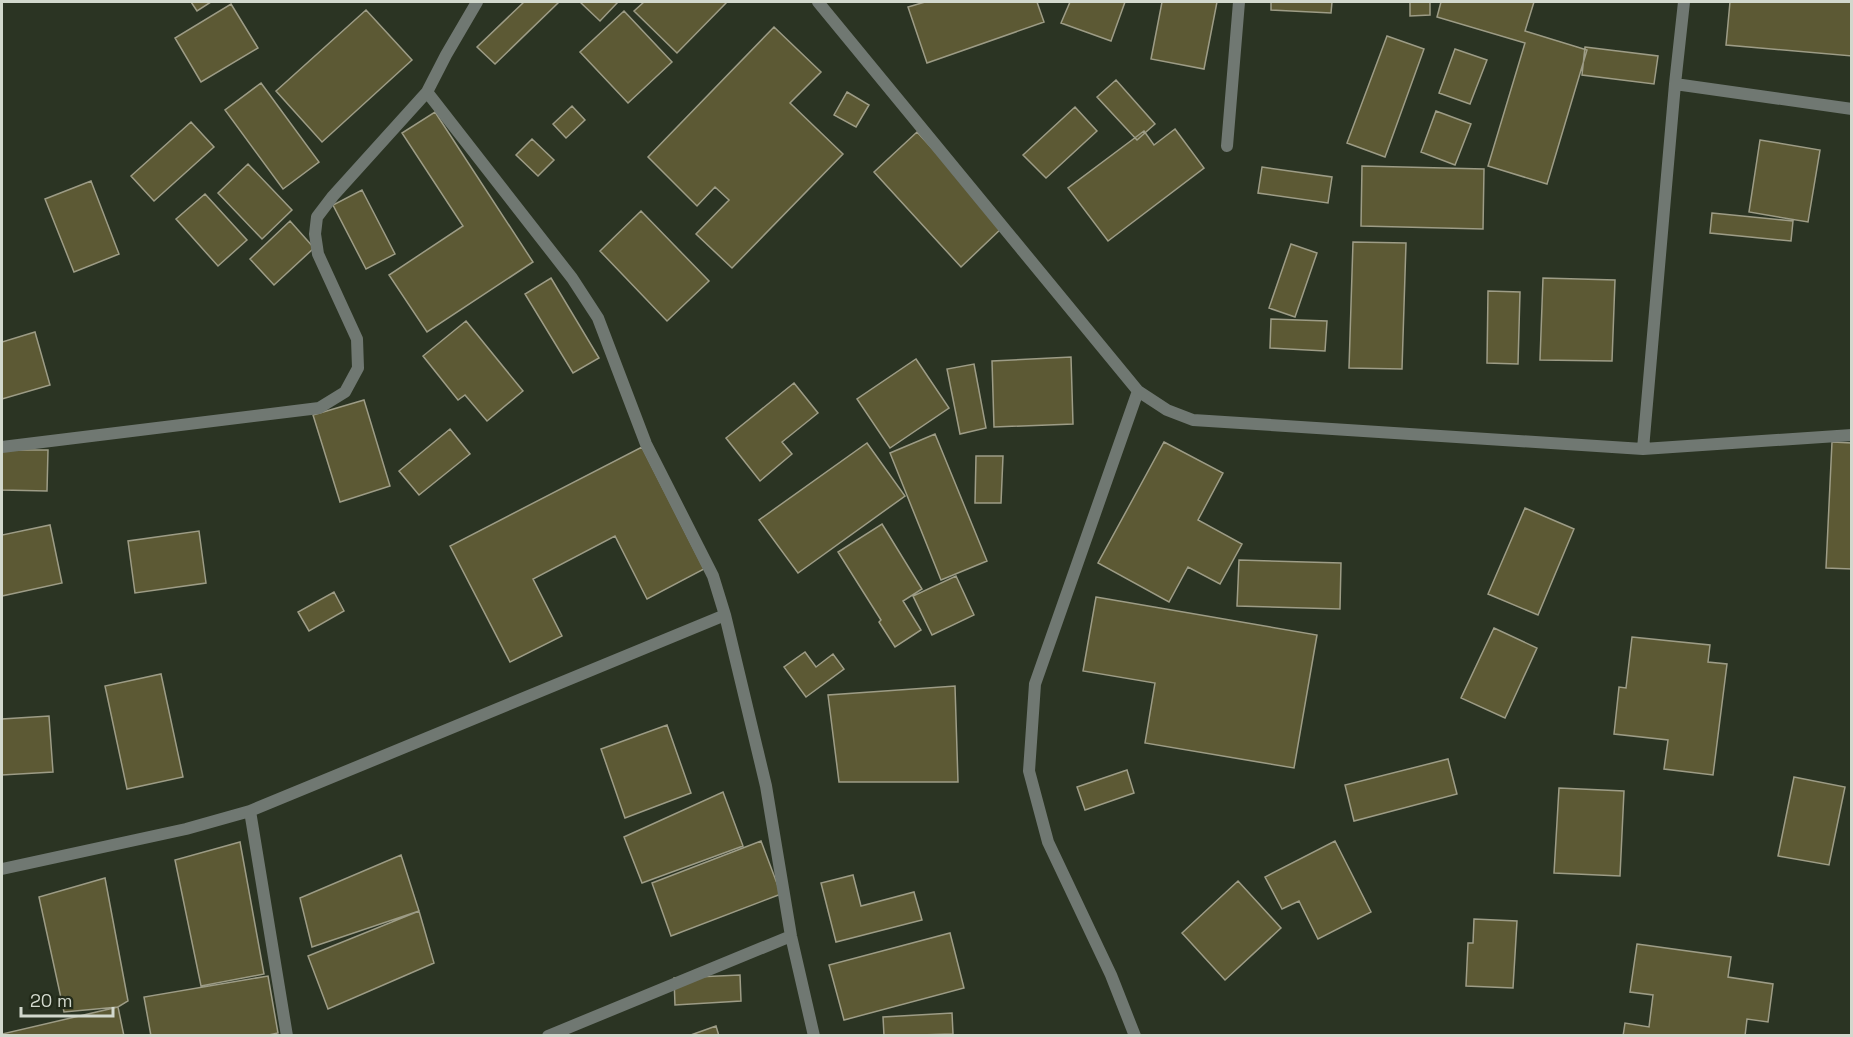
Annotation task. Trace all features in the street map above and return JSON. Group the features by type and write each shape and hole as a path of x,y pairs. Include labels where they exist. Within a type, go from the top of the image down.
{"street":[{"path":"2,447 319,408 345,392 358,368 357,339 318,254 315,234 317,217 333,196 427,92 477,2"},
{"path":"819,2 1138,391 1167,410 1193,420 1643,449 1851,435"},
{"path":"1227,146 1239,2"},
{"path":"1643,449 1684,2"},
{"path":"1675,84 1851,109"},
{"path":"427,92 572,278 598,318 646,444 713,576 725,615 766,786 791,936 814,1035"},
{"path":"1135,1035 1111,975 1048,842 1029,771 1035,684 1138,391"},
{"path":"2,869 186,829 250,811 725,615"},
{"path":"250,811 287,1035"},
{"path":"548,1035 791,936"}],"building":[{"path":"191,2 211,2 197,11"},
{"path":"524,2 559,2 495,64 477,47"},
{"path":"580,2 618,2 600,21"},
{"path":"644,2 727,2 677,53 634,11"},
{"path":"925,2 1037,2 1044,22 927,63 908,7"},
{"path":"1070,2 1125,2 1111,41 1061,23"},
{"path":"1162,2 1217,2 1204,69 1151,59"},
{"path":"1271,2 1332,2 1331,13 1271,10"},
{"path":"1410,2 1430,2 1430,15 1410,16"},
{"path":"1441,2 1534,2 1525,31 1587,50 1547,184 1488,166 1525,43 1437,17"},
{"path":"1730,2 1852,2 1852,56 1726,45"},
{"path":"231,4 258,48 201,82 175,38"},
{"path":"366,10 412,60 322,142 276,91"},
{"path":"624,11 672,62 628,103 580,52"},
{"path":"774,27 821,72 790,103 843,154 732,268 696,234 729,200 715,187 697,206 648,157"},
{"path":"1387,36 1424,49 1385,157 1347,143"},
{"path":"1585,47 1658,56 1654,84 1582,75"},
{"path":"1455,49 1487,60 1470,104 1439,93"},
{"path":"1116,80 1155,124 1137,140 1097,97"},
{"path":"261,83 319,162 283,189 225,110"},
{"path":"847,92 869,105 856,127 834,115"},
{"path":"572,106 585,120 566,138 553,124"},
{"path":"1075,107 1097,131 1046,178 1023,155"},
{"path":"1436,111 1471,124 1455,165 1421,152"},
{"path":"435,112 533,262 427,332 389,275 463,226 402,133"},
{"path":"191,122 214,147 154,201 131,176"},
{"path":"1175,129 1204,168 1108,241 1068,188 1144,131 1154,145"},
{"path":"917,132 1004,226 961,267 874,172"},
{"path":"532,139 554,160 538,176 516,155"},
{"path":"1760,140 1820,150 1808,222 1749,212"},
{"path":"248,164 292,210 262,239 218,193"},
{"path":"1362,166 1484,169 1483,229 1361,226"},
{"path":"1262,167 1332,177 1328,203 1258,193"},
{"path":"91,181 119,254 74,272 45,199"},
{"path":"362,190 395,254 366,269 333,205"},
{"path":"205,194 247,240 218,266 176,219"},
{"path":"641,211 709,281 667,321 600,251"},
{"path":"1712,213 1793,221 1791,241 1710,233"},
{"path":"290,221 314,248 274,285 250,259"},
{"path":"1353,242 1406,243 1402,369 1349,368"},
{"path":"1291,244 1317,253 1295,317 1269,308"},
{"path":"551,278 599,358 573,373 525,294"},
{"path":"1543,278 1615,280 1612,361 1540,360"},
{"path":"1488,291 1520,292 1518,364 1487,363"},
{"path":"1271,319 1327,321 1325,351 1270,348"},
{"path":"466,321 523,391 487,421 465,395 458,400 423,356"},
{"path":"35,332 50,385 2,399 2,342"},
{"path":"1071,357 1073,424 994,427 992,361"},
{"path":"916,359 949,408 890,448 857,399"},
{"path":"974,364 986,428 960,434 947,369"},
{"path":"794,383 818,413 782,442 792,454 760,481 726,438"},
{"path":"364,400 390,486 340,502 313,415"},
{"path":"450,429 470,454 419,495 399,471"},
{"path":"935,434 987,561 941,580 890,453"},
{"path":"1164,442 1223,473 1198,520 1242,544 1220,584 1188,567 1169,602 1098,563"},
{"path":"1832,442 1852,443 1852,569 1826,568"},
{"path":"867,443 905,496 798,573 759,520"},
{"path":"642,447 704,569 647,599 615,536 533,579 562,636 510,662 450,546"},
{"path":"2,450 48,450 47,491 2,490"},
{"path":"976,456 1003,456 1001,503 975,503"},
{"path":"1525,508 1574,529 1538,615 1488,594"},
{"path":"882,524 922,589 903,601 921,630 895,647 879,622 881,620 838,552"},
{"path":"50,525 62,583 2,596 2,535"},
{"path":"199,531 206,583 135,593 128,541"},
{"path":"1239,560 1341,563 1340,609 1237,606"},
{"path":"956,576 974,615 932,635 913,596"},
{"path":"334,592 344,611 309,631 298,612"},
{"path":"1096,597 1317,635 1294,768 1145,743 1155,683 1083,671"},
{"path":"1494,628 1537,648 1505,718 1461,698"},
{"path":"1632,637 1710,645 1708,662 1727,664 1713,775 1664,769 1668,740 1614,734 1619,687 1626,688"},
{"path":"805,652 816,667 833,654 844,669 806,697 784,667"},
{"path":"161,674 183,777 127,789 105,686"},
{"path":"955,686 958,782 839,782 828,695"},
{"path":"49,716 53,772 2,775 2,719"},
{"path":"667,725 691,793 625,818 601,749"},
{"path":"1448,759 1457,794 1354,821 1345,785"},
{"path":"1127,770 1134,793 1085,810 1077,787"},
{"path":"1794,777 1845,787 1829,865 1778,856"},
{"path":"1559,788 1624,791 1620,876 1554,873"},
{"path":"723,792 743,846 642,883 624,837"},
{"path":"761,841 781,894 671,936 652,883"},
{"path":"1335,841 1371,912 1318,939 1299,901 1282,909 1265,877"},
{"path":"240,842 264,974 201,986 175,860"},
{"path":"401,855 419,911 312,947 300,898"},
{"path":"853,875 861,906 914,892 922,920 836,942 821,883"},
{"path":"105,878 128,1001 118,1007 64,1012 39,897"},
{"path":"1238,881 1281,928 1225,980 1182,933"},
{"path":"419,911 434,963 328,1009 308,956"},
{"path":"1474,919 1517,921 1513,988 1466,986 1468,943 1473,943"},
{"path":"950,933 964,988 844,1020 829,965"},
{"path":"1637,944 1731,957 1728,977 1773,984 1768,1022 1747,1019 1745,1036 1623,1036 1625,1023 1649,1027 1653,995 1630,992"},
{"path":"740,975 741,1001 675,1005 674,978"},
{"path":"268,976 278,1033 264,1036 151,1036 144,997"},
{"path":"118,1007 124,1036 2,1036 2,1034"},
{"path":"952,1013 953,1034 884,1036 883,1017"},
{"path":"716,1026 719,1036 688,1036"}]}
